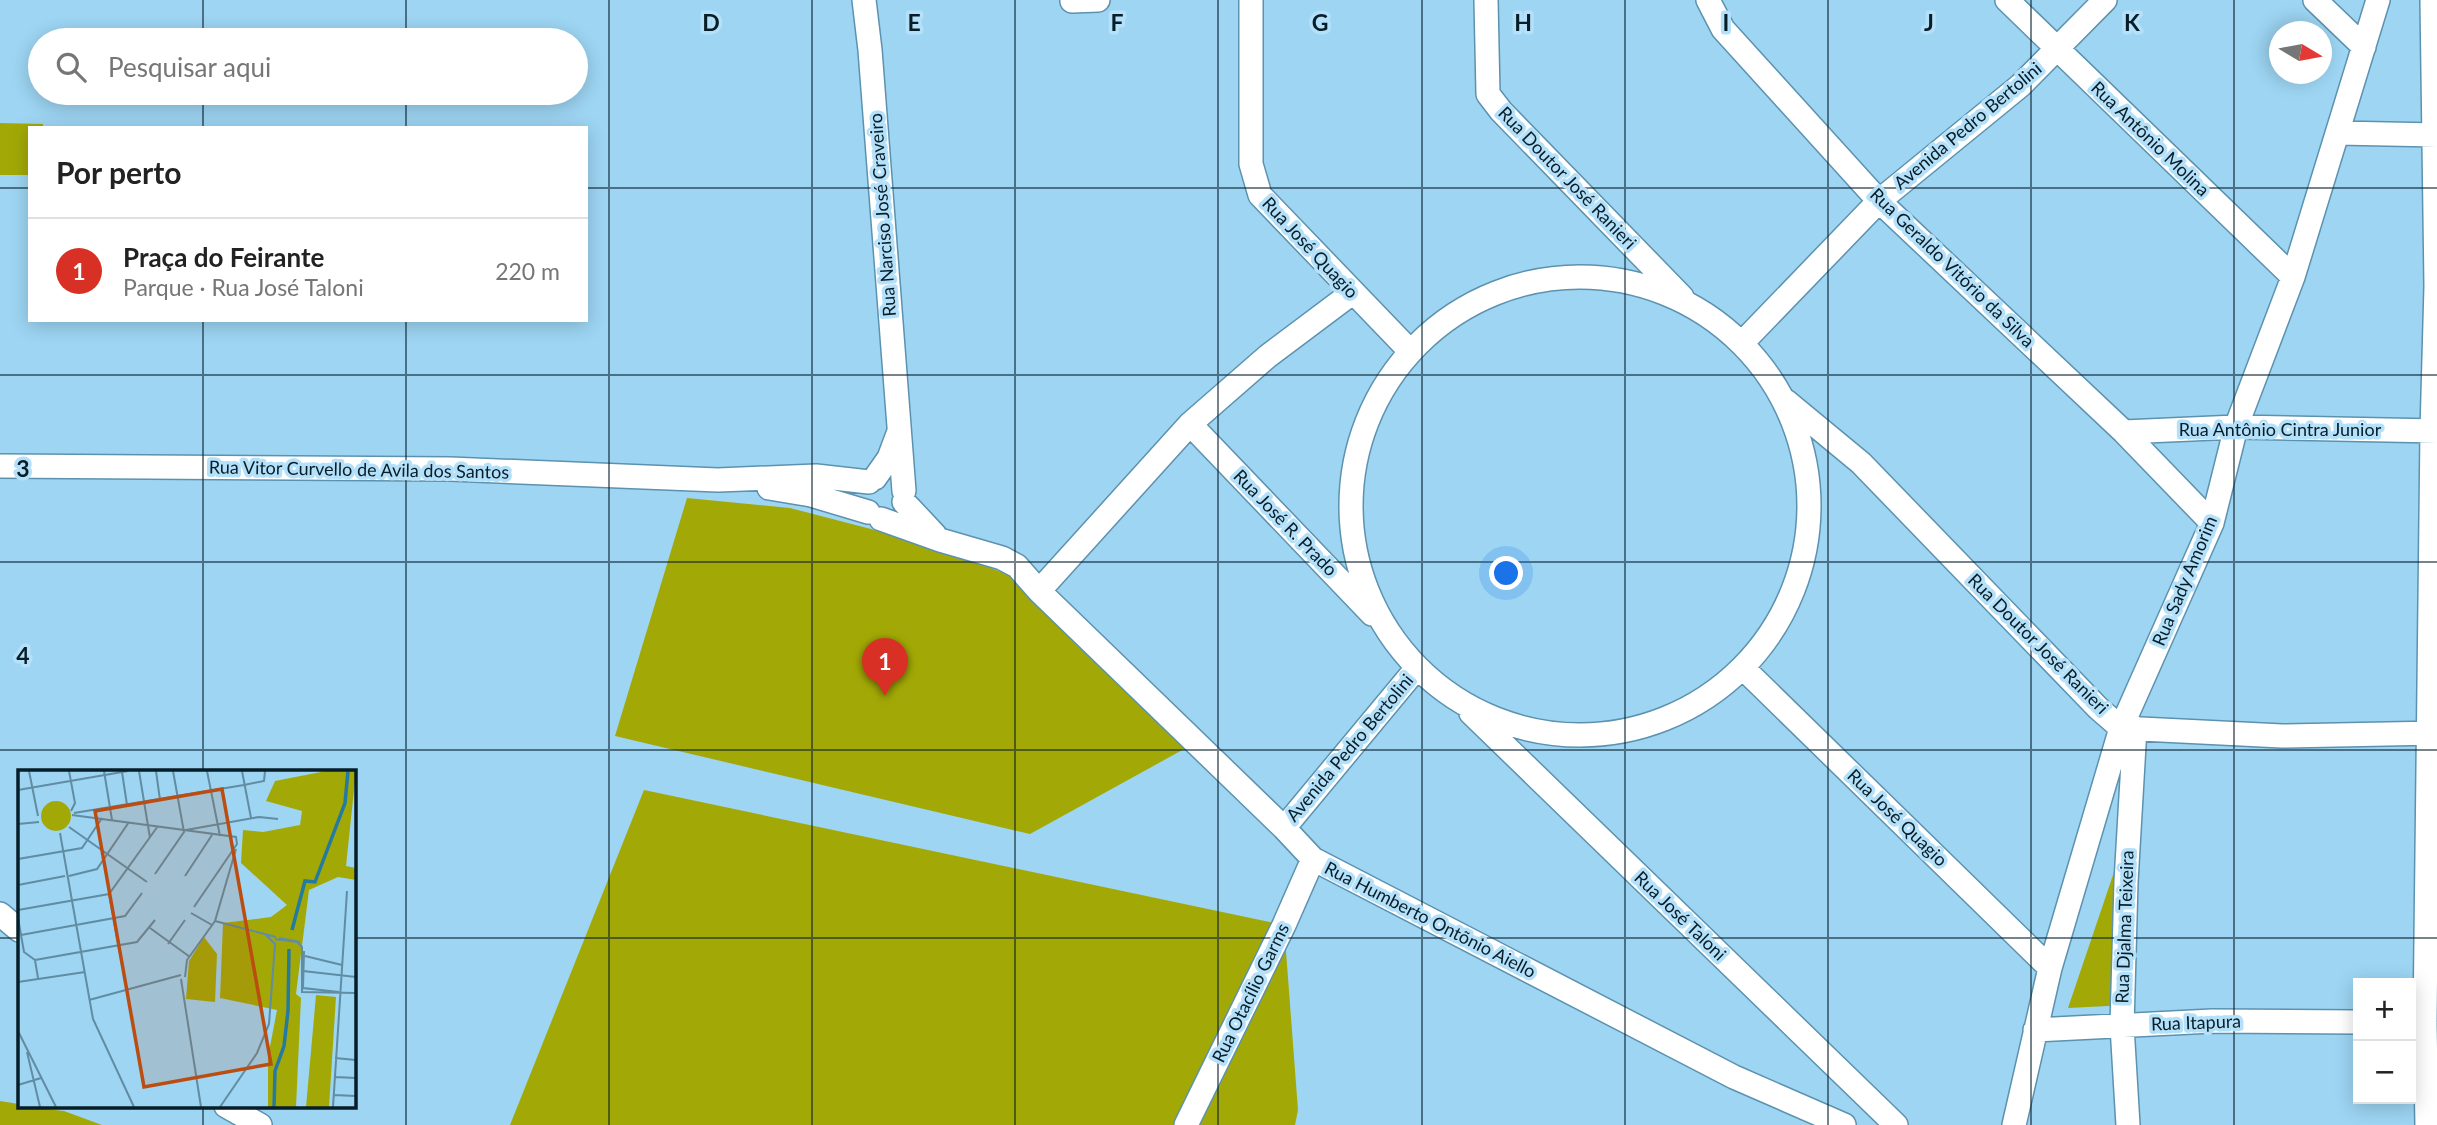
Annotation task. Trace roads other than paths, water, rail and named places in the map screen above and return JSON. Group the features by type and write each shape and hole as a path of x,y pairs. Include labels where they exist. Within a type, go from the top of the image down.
{"street":[{"name":"Rua Narciso José Craveiro","path":"864,0 904,497"},
{"path":"1072,1 1098,0"},
{"name":"Rua José Quagio","path":"1251,0 1251,164 1259,195 1410,351"},
{"name":"Rua Doutor José Ranieri","path":"1486,0 1488,94 1500,111 1684,299"},
{"name":"Rua Geraldo Vitório da Silva","path":"1708,0 1723,29 1880,201 2124,432 2212,523"},
{"name":"Rua Antônio Molina","path":"2007,0 2293,277"},
{"name":"Avenida Pedro Bertolini","path":"1743,342 1880,201 2021,85 2105,0"},
{"path":"2315,0 2364,47"},
{"name":"Rua Sady Amorim","path":"2014,1125 2050,968 2128,728 2212,523 2236,427 2293,277 2378,0"},
{"path":"2427,1125 2424,1023 2433,733 2436,286 2436,135 2432,0"},
{"path":"2338,133 2436,135"},
{"name":"Avenida Pedro Bertolini","path":"1613,277 1684,299 1743,342 1786,401 1808,469 1808,542 1786,610 1744,669 1683,714 1610,736 1534,733 1464,706 1416,669 1381,622 1358,568 1350,511 1356,453 1377,399 1410,351 1468,304 1538,279 1613,277"},
{"path":"1039,592 1190,424 1268,356 1352,293"},
{"name":"Rua Doutor José Ranieri","path":"1786,401 1861,463 2098,708 2128,728"},
{"name":"Rua José R. Prado","path":"1190,424 1381,622"},
{"name":"Rua Antônio Cintra Junior","path":"2124,432 2236,427 2434,431"},
{"name":"Rua Narciso José Craveiro","path":"872,480 889,458 900,431"},
{"name":"Rua Vitor Curvello de Avila dos Santos","path":"0,466 450,469 718,480 816,476 872,480"},
{"path":"887,476 898,481 904,497 940,540 874,516 863,503 863,492 872,480 887,476"},
{"name":"Rua Vitor Curvello de Avila dos Santos","path":"718,480 811,495 874,516"},
{"path":"874,516 891,517 900,512 904,497"},
{"name":"Rua Humberto Ontõnio Aiello","path":"940,540 1002,558 1017,566 1039,592 1313,859 1734,1077 1844,1125"},
{"name":"Avenida Pedro Bertolini","path":"1284,828 1416,669"},
{"name":"Rua José Quagio","path":"1744,669 2050,968"},
{"name":"Rua José Taloni","path":"1464,706 1896,1125"},
{"path":"2128,728 2282,736 2433,733"},
{"name":"Rua Djalma Teixeira","path":"2128,728 2122,1026 2128,1125"},
{"name":"Rua Otacílio Garms","path":"1186,1125 1284,925 1313,859"},
{"path":"0,914 18,929"},
{"name":"Rua Itapura","path":"2035,1030 2212,1021 2353,1023"},
{"path":"230,1108 260,1125"}],"place":[{"name":"Praça do Feirante","path":"885,696"}]}
